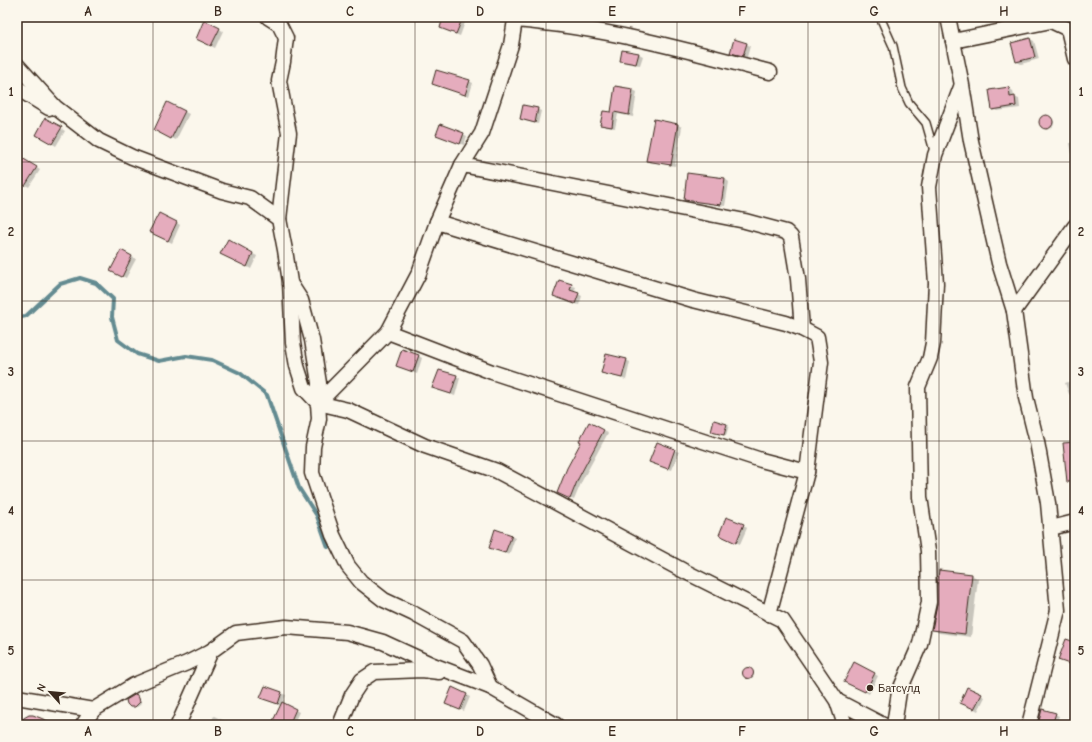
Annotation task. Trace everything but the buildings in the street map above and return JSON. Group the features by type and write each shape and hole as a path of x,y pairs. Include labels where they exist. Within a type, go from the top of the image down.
{"street":[{"path":"268,17 279,24 286,38 284,62 278,81 288,133 279,219 286,250 290,282 293,343 297,366 304,388 318,403 348,410 425,446 497,471 682,570 782,620 837,700 845,725"},
{"path":"948,17 954,41 974,156 999,263 1014,311 1026,398 1037,442 1051,528 1058,610 1029,725"},
{"path":"318,403 388,332 419,273 437,222 462,165 482,133 511,45 514,19 613,33 770,72"},
{"path":"954,41 1051,21 1068,29 1075,59"},
{"path":"17,65 58,109 99,141 132,157 162,169 222,191 250,198 279,219"},
{"path":"894,725 899,692 920,644 929,602 928,551 920,497 918,387 930,358 933,343 936,283 929,187 935,155 962,85"},
{"path":"17,88 47,108 58,109"},
{"path":"462,165 745,221 786,232 791,237 794,245 802,329"},
{"path":"437,222 693,300 786,323 817,337 821,362 807,472 769,614"},
{"path":"1014,311 1075,226"},
{"path":"290,282 301,300 312,340 319,383 319,419 313,447 312,473 333,535 348,566 361,582 384,600 414,614 463,641 480,665 490,687"},
{"path":"388,332 492,372 761,460 807,472"},
{"path":"1051,528 1075,522"},
{"path":"83,725 93,710 134,685 211,651 236,633 286,627 347,632 383,642 433,665 490,687 540,721 556,725"},
{"path":"178,725 211,651"},
{"path":"340,725 352,695 362,680 374,672 422,670 457,674"},
{"path":"17,697 93,710"},
{"path":"837,700 883,725"}],"lane":[{"path":"880,17 893,46 902,88 909,103 926,123 935,155"}],"waterway":[{"path":"17,318 26,316 60,284 80,278 96,283 113,299 112,317 118,340 137,354 159,361 186,356 212,360 240,373 267,395 299,488 317,516 328,547"}],"place":[{"name":"Батсүлд","path":"870,688"}]}
